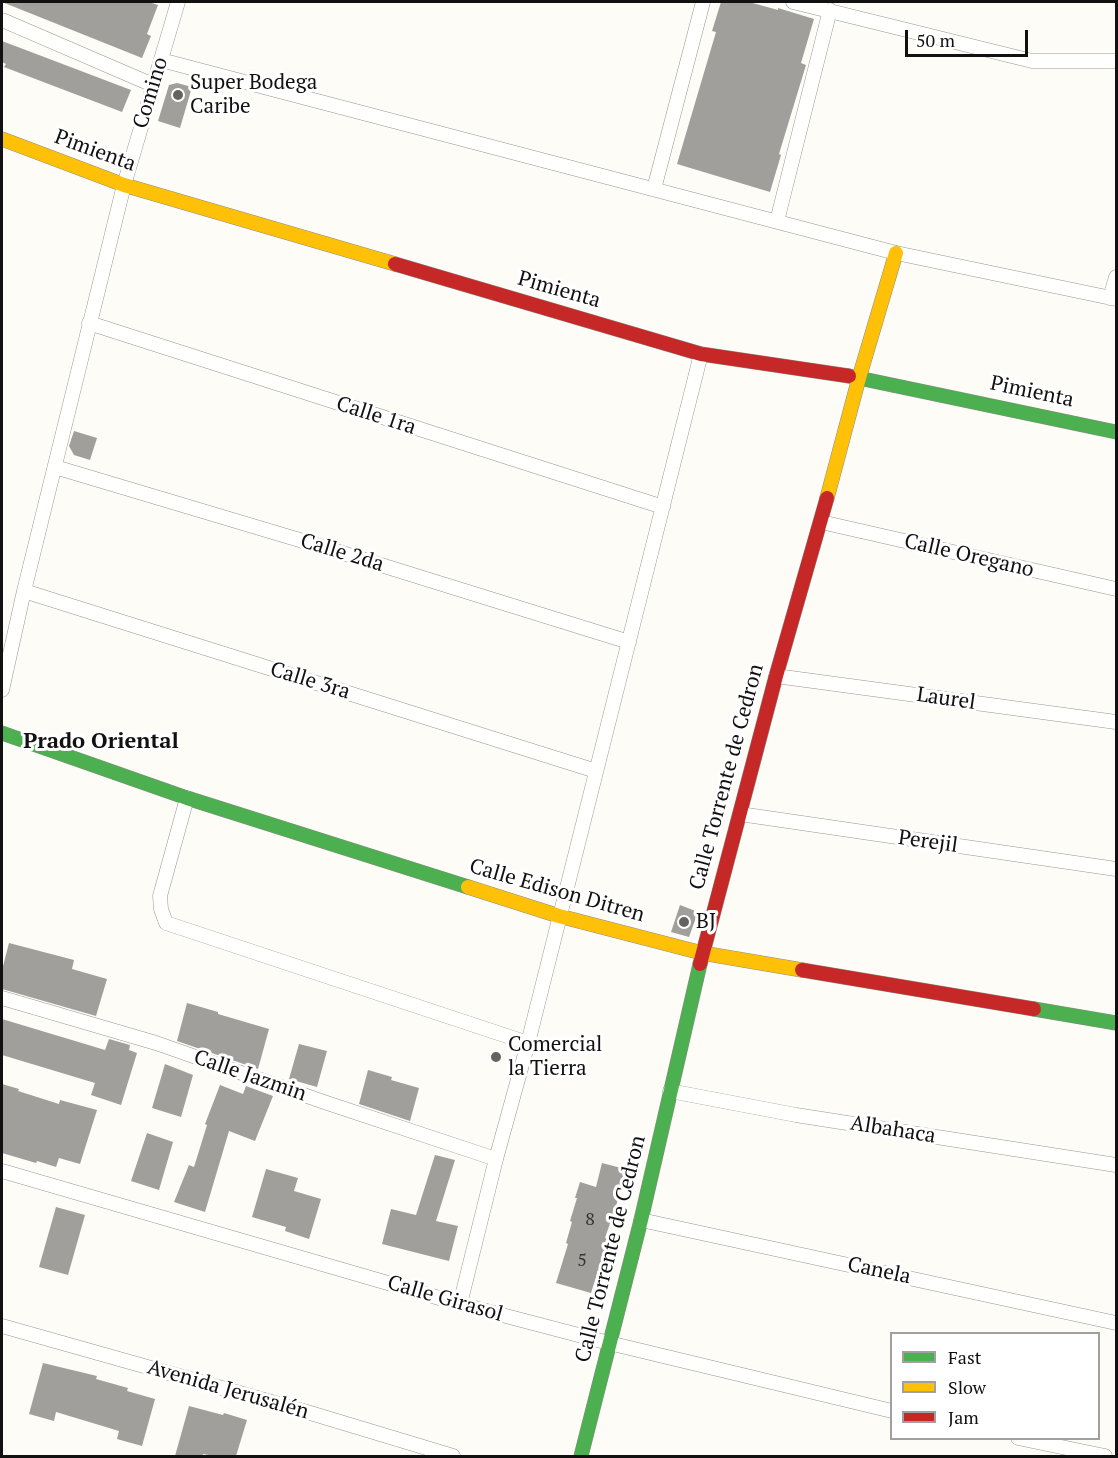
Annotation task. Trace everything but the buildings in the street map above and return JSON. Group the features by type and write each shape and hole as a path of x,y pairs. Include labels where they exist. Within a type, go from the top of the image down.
{"street":[{"name":"Comino","path":"2,690 123,185 178,2"},
{"path":"654,189 703,2"},
{"path":"794,2 1032,61 1116,61"},
{"path":"777,221 830,10"},
{"path":"2,20 153,85"},
{"path":"161,60 896,253 1113,298 1116,277"},
{"name":"Pimienta","path":"2,139 123,185 701,354 859,378 1116,432"},
{"name":"Calle Torrente de Cedron","path":"581,1456 641,1220 702,953 776,676 896,253"},
{"name":"Calle 1ra","path":"89,323 663,507"},
{"path":"460,1304 701,354"},
{"name":"Calle 2da","path":"55,467 629,642"},
{"name":"Calle Oregano","path":"821,522 1116,589"},
{"name":"Calle 3ra","path":"24,591 596,771"},
{"name":"Laurel","path":"776,676 1116,722"},
{"name":"Calle Edison Ditren","path":"2,733 187,798 559,916 702,953 1116,1023"},
{"path":"187,798 160,896 161,909 166,923 528,1043"},
{"name":"Perejil","path":"740,814 1116,870"},
{"name":"Calle Jazmin","path":"2,998 156,1043 324,1102 496,1158"},
{"name":"Albahaca","path":"670,1091 796,1115 1116,1166"},
{"name":"Calle Girasol","path":"2,1171 460,1304 609,1343 890,1411"},
{"name":"Canela","path":"641,1220 1116,1323"},
{"name":"Avenida Jerusalén","path":"2,1326 307,1412 453,1456"},
{"path":"1028,1440 1105,1456"}],"traffic: fast":[{"path":"849,376 1116,432"},
{"path":"2,733 187,798 468,887"},
{"path":"581,1456 641,1220 700,964"},
{"path":"1034,1009 1116,1023"}],"traffic: slow":[{"path":"2,139 124,185 395,264"},
{"path":"827,498 896,253"},
{"path":"468,887 559,916 702,953 802,970"}],"traffic: jam":[{"path":"395,264 701,354 849,376"},
{"path":"700,964 776,676 827,498"},
{"path":"802,970 1034,1009"}],"place":[{"name":"Super Bodega Caribe","path":"178,95"},
{"name":"BJ","path":"684,922"},
{"name":"Comercial la Tierra","path":"496,1057"}],"district":[{"name":"Prado Oriental","path":"101,742"}]}
